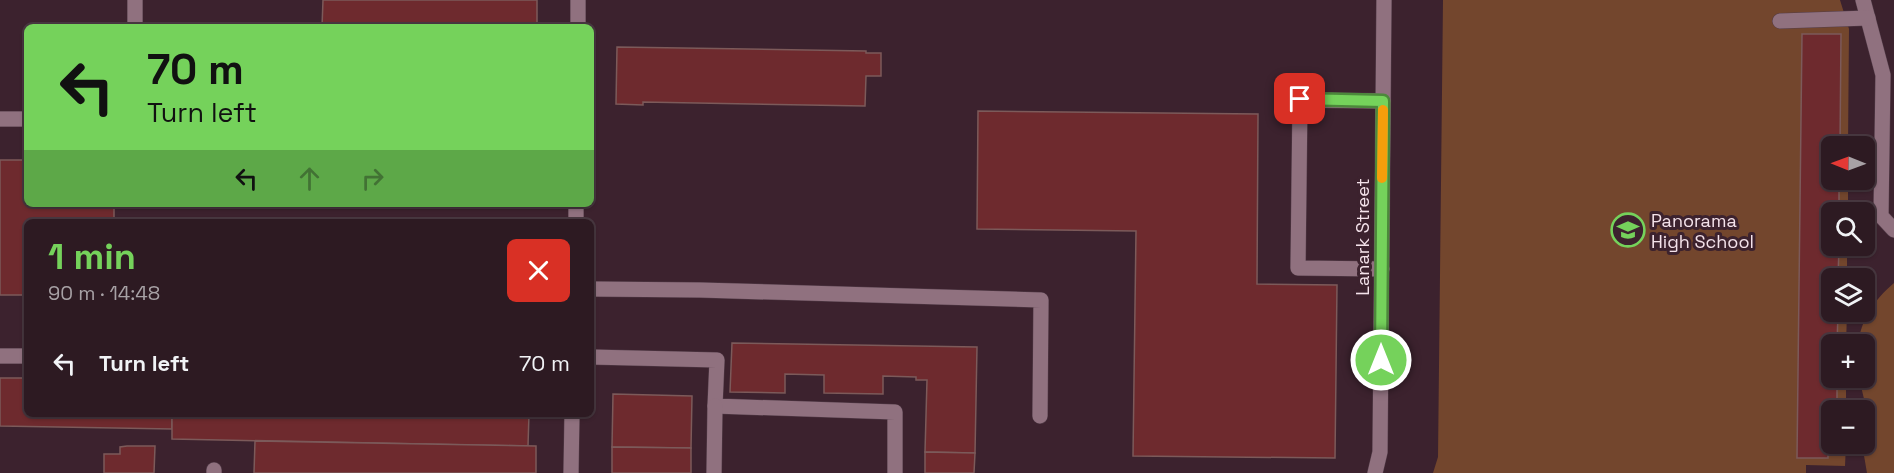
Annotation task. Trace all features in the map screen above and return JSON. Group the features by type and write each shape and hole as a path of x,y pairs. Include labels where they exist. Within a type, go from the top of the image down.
{"street":[{"path":"135,0 135,24"},
{"path":"578,0 578,24"},
{"name":"Lanark Street","path":"1375,473 1380,452 1384,0"},
{"path":"1863,0 1883,75 1881,216 1894,231"},
{"path":"1780,21 1868,18"},
{"path":"1382,269 1298,268 1298,257 1300,99 1383,101"},
{"path":"0,119 24,119"},
{"path":"594,289 1041,300 1040,416"},
{"path":"0,356 24,356"},
{"path":"594,357 717,360 714,473"},
{"path":"715,406 895,411 895,473"},
{"path":"571,473 572,417"}],"shaded area":[{"name":"Panorama High School","path":"1443,0 1840,0 1849,29 1848,136 1821,136 1821,190 1848,190 1848,202 1821,202 1821,256 1847,256 1847,268 1821,268 1821,322 1847,322 1846,334 1821,334 1821,388 1846,388 1846,400 1821,400 1821,454 1846,454 1845,466 1806,465 1806,473 1433,473 1438,457"},
{"path":"1894,283 1894,473 1867,473 1864,454 1875,454 1875,400 1864,400 1861,388 1875,388 1875,334 1860,334 1864,322 1875,322 1875,304"}],"building":[{"path":"323,0 537,0 537,24 322,24"},
{"path":"1802,34 1841,34 1840,136 1821,136 1821,190 1839,190 1839,202 1821,202 1821,256 1839,256 1838,268 1821,268 1821,322 1838,322 1837,334 1821,334 1821,388 1837,388 1837,400 1821,400 1821,454 1828,454 1828,458 1797,458"},
{"path":"617,47 866,51 866,53 881,53 881,76 866,76 865,106 643,102 643,105 616,104"},
{"path":"978,111 1258,114 1257,284 1337,285 1335,458 1133,456 1136,231 977,229"},
{"path":"0,160 24,160 24,207 114,207 114,219 24,219 24,295 0,295"},
{"path":"732,343 977,347 975,453 925,452 927,380 916,380 916,377 883,376 883,394 824,393 824,375 785,374 785,393 730,392"},
{"path":"0,378 24,378 24,417 172,417 172,429 0,426"},
{"path":"613,394 692,396 691,448 612,447"},
{"path":"172,417 529,417 528,446 172,439"},
{"path":"255,441 536,446 536,473 254,473"},
{"path":"155,446 154,473 104,473 104,454 120,454 120,447"},
{"path":"612,447 691,448 691,473 612,473"},
{"path":"925,452 975,453 974,473 925,473"}],"slow traffic":[{"path":"1382,178 1383,110"}],"place":[{"name":"Panorama High School","path":"1628,230"}],"route":[{"path":"1300,99 1383,101 1381,360"}]}
